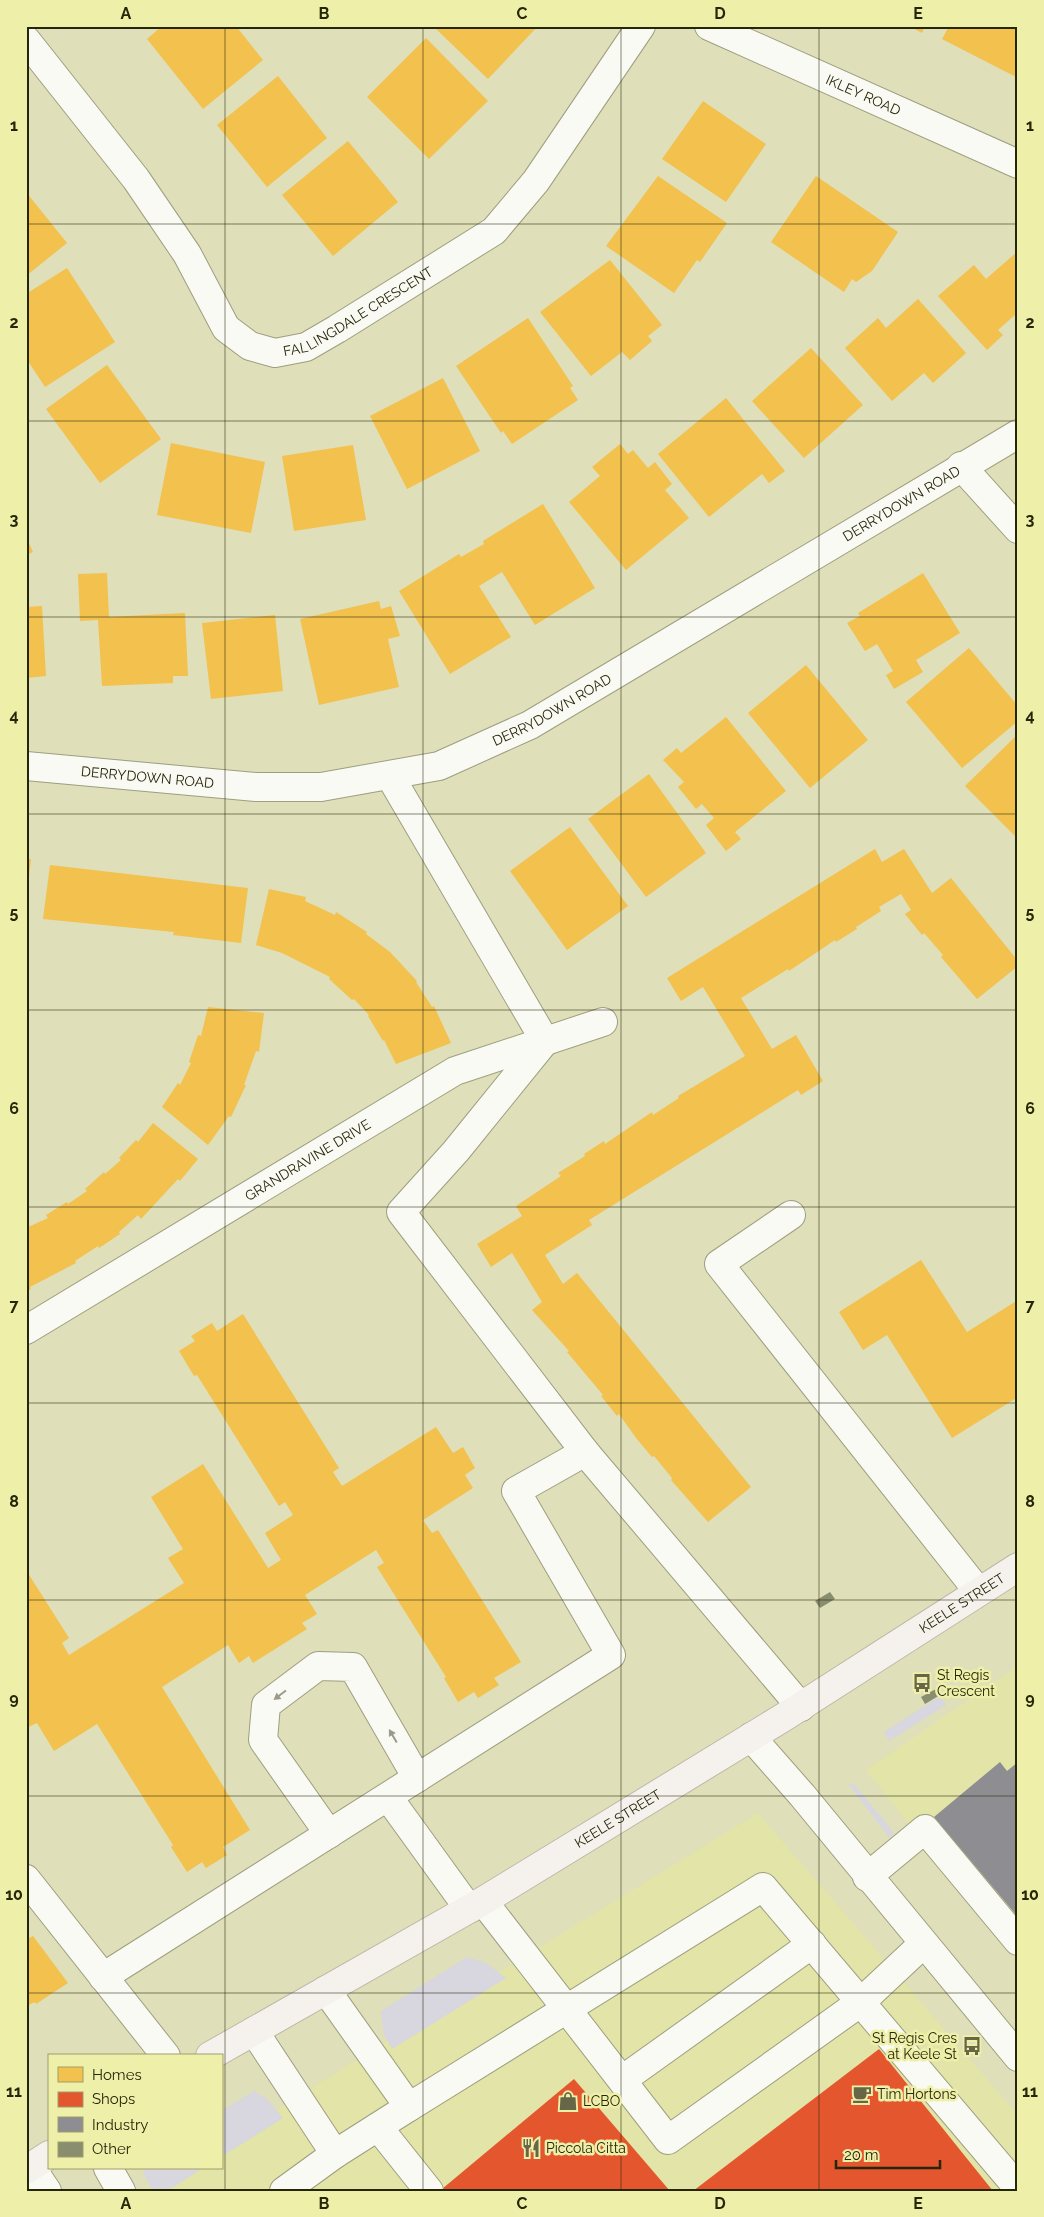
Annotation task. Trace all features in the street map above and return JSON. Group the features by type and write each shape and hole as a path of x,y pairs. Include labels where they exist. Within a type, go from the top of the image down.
{"main road":[{"name":"KEELE STREET","path":"214,2054 476,1905 801,1707 978,1591 1018,1567"}],"street":[{"name":"FALLINGDALE CRESCENT","path":"26,40 136,180 187,254 226,328 250,346 275,353 306,347 365,313 494,231 536,181 641,26"},
{"name":"IKLEY ROAD","path":"709,26 1018,164"},
{"name":"DERRYDOWN ROAD","path":"26,766 256,787 321,787 439,766 530,725 960,466 1018,434"},
{"path":"960,466 1018,530"},
{"path":"390,776 545,1041 456,1151 401,1212 585,1452 801,1707"},
{"name":"GRANDRAVINE DRIVE","path":"26,1330 455,1071 603,1022"},
{"path":"792,1215 719,1264 978,1591"},
{"path":"103,1977 611,1655 516,1491 585,1452"},
{"path":"329,1834 262,1740 266,1705 318,1666 353,1667 417,1778"},
{"path":"751,1737 802,1795 1018,2058"},
{"path":"388,1796 476,1905 567,2009 668,2140 861,2002 923,1944"},
{"path":"868,1877 925,1829 1018,1941"},
{"path":"26,1879 164,2054"},
{"path":"284,2191 378,2126 763,1886 1016,2183"},
{"path":"622,2080 812,1944"},
{"path":"326,1990 409,2107"},
{"path":"254,2031 335,2154"},
{"path":"378,2126 429,2191"},
{"path":"35,2164 47,2191"},
{"path":"109,2170 121,2191"}],"shaded area":[{"path":"1018,1666 1018,1960 866,1770"},
{"path":"940,1696 946,1705 889,1741 884,1732"},
{"path":"848,1784 855,1785 894,1833 889,1837"},
{"path":"758,1813 1018,2115 1018,2191 150,2191 182,2170 222,2170 222,2144"},
{"path":"467,1957 486,1963 506,1978 392,2049 384,2035 381,2011"},
{"path":"254,2091 266,2098 283,2118 222,2156 222,2110"},
{"path":"144,2170 200,2170 167,2191 153,2191"}],"building: Homes":[{"path":"162,26 236,26 263,60 203,109 147,39"},
{"path":"433,26 538,26 488,79"},
{"path":"909,26 925,26 922,33"},
{"path":"949,26 1018,26 1018,78 942,39"},
{"path":"426,38 488,101 429,159 367,97"},
{"path":"278,76 327,138 267,187 217,125"},
{"path":"703,101 766,144 726,202 662,159"},
{"path":"348,141 398,202 333,256 282,195"},
{"path":"658,176 727,223 700,262 697,260 674,293 606,246"},
{"path":"816,176 898,232 872,271 856,282 852,279 844,292 771,242"},
{"path":"26,192 67,243 26,276"},
{"path":"1018,251 1018,318 1015,315 998,330 1003,335 987,350 938,296 974,265 986,279"},
{"path":"610,260 662,325 648,336 652,341 630,360 622,352 591,376 540,312"},
{"path":"67,268 115,342 45,387 26,358 26,294"},
{"path":"918,299 966,353 933,383 924,373 892,401 845,348 878,318 886,328"},
{"path":"528,318 573,386 570,388 578,400 512,444 503,431 501,433 456,366"},
{"path":"811,348 863,405 804,458 752,401"},
{"path":"107,365 161,439 100,483 46,409"},
{"path":"443,378 480,451 407,489 370,416"},
{"path":"726,398 785,471 769,483 762,474 709,517 658,454"},
{"path":"171,443 265,462 251,533 157,515"},
{"path":"620,444 628,454 633,450 648,468 655,462 672,484 665,490 689,518 626,570 569,502 600,476 592,467"},
{"path":"353,445 366,520 294,531 282,456"},
{"path":"543,504 595,588 535,625 502,572 479,586 511,637 450,674 399,591 459,554 461,557 484,544 483,541"},
{"path":"26,537 33,552 26,555"},
{"path":"107,573 109,617 185,613 188,676 173,676 173,683 102,686 98,620 80,621 78,574"},
{"path":"923,573 960,633 916,660 923,672 894,689 886,675 893,671 877,644 865,651 847,623 860,616 858,613"},
{"path":"379,601 381,609 391,606 400,636 388,639 399,687 319,705 300,619"},
{"path":"42,606 46,676 26,678 26,607"},
{"path":"275,615 283,691 211,699 202,623"},
{"path":"969,648 1018,706 1018,721 962,768 906,702"},
{"path":"806,665 868,740 810,788 748,713"},
{"path":"726,717 786,791 735,832 741,839 726,851 706,825 714,818 702,804 696,809 678,787 684,782 663,760 677,748 681,753"},
{"path":"1018,734 1018,839 965,786"},
{"path":"649,774 706,853 646,897 588,819"},
{"path":"570,827 628,906 567,950 510,871"},
{"path":"875,849 882,862 904,849 932,893 951,878 1018,961 1018,966 977,999 941,957 943,955 924,933 922,935 905,914 911,910 901,894 879,907 881,911 856,927 857,929 836,942 835,940 789,971 788,969 741,998 772,1049 796,1035 823,1081 801,1095 798,1090 589,1220 592,1225 545,1255 563,1284 577,1273 751,1487 708,1522 671,1480 672,1478 654,1456 652,1457 636,1438 619,1414 617,1416 601,1396 603,1395 567,1352 569,1351 532,1310 542,1302 512,1253 491,1267 477,1244 522,1216 516,1206 561,1176 558,1173 585,1156 584,1154 604,1141 605,1144 652,1112 653,1115 679,1098 678,1096 745,1056 703,987 681,1001 667,978"},
{"path":"26,859 31,859 27,893 26,893"},
{"path":"50,865 248,888 241,943 173,935 174,932 43,919"},
{"path":"269,889 306,897 305,901 335,915 336,912 367,932 366,934 390,952 417,981 432,1007 434,1006 451,1043 396,1064 369,1015 354,999 352,1000 329,979 330,977 282,953 256,945"},
{"path":"208,1007 264,1013 259,1052 256,1051 244,1085 246,1085 231,1117 229,1116 208,1145 162,1107 178,1083 180,1085 191,1063 189,1062 198,1035 201,1036"},
{"path":"153,1123 198,1159 180,1181 178,1179 141,1219 138,1215 119,1232 120,1234 75,1261 76,1263 30,1287 31,1289 26,1291 26,1228 48,1218 46,1215 67,1202 68,1204 87,1191 85,1189 121,1160 119,1158 136,1140 138,1142"},
{"path":"921,1260 967,1332 1018,1300 1018,1397 952,1438 887,1335 863,1350 839,1312"},
{"path":"243,1314 339,1468 333,1472 342,1486 436,1427 453,1453 463,1447 475,1468 465,1475 473,1488 423,1520 432,1533 438,1530 521,1662 494,1678 499,1685 478,1698 474,1692 458,1702 444,1678 446,1677 377,1567 384,1563 376,1550 305,1595 317,1614 302,1623 307,1629 253,1663 249,1656 239,1663 228,1645 162,1687 250,1830 223,1847 227,1855 206,1868 202,1862 187,1872 171,1847 173,1845 97,1724 54,1751 37,1723 26,1728 26,1570 69,1638 62,1643 69,1655 184,1583 168,1558 183,1549 151,1497 203,1464 268,1568 281,1560 265,1533 293,1515 285,1502 279,1506 197,1375 194,1376 179,1351 195,1341 191,1336 212,1323 217,1331"},
{"path":"33,1936 68,1983 36,2004 35,2002 26,2006 26,1940"}],"building: Shops":[{"path":"879,2049 993,2191 693,2191"},
{"path":"574,2079 670,2191 443,2191 442,2189"}],"building: Industry":[{"path":"1000,1762 1007,1771 1018,1762 1018,1917 934,1817"}],"building: Other":[{"path":"830,1592 835,1599 820,1608 815,1601"},
{"path":"936,1689 940,1695 925,1704 921,1697"}],"place":[{"name":"St Regis Crescent","path":"922,1683"},
{"name":"St Regis Cres at Keele St","path":"972,2046"},
{"name":"Tim Hortons","path":"862,2094"},
{"name":"LCBO","path":"568,2101"},
{"name":"Piccola Citta","path":"531,2148"}]}
